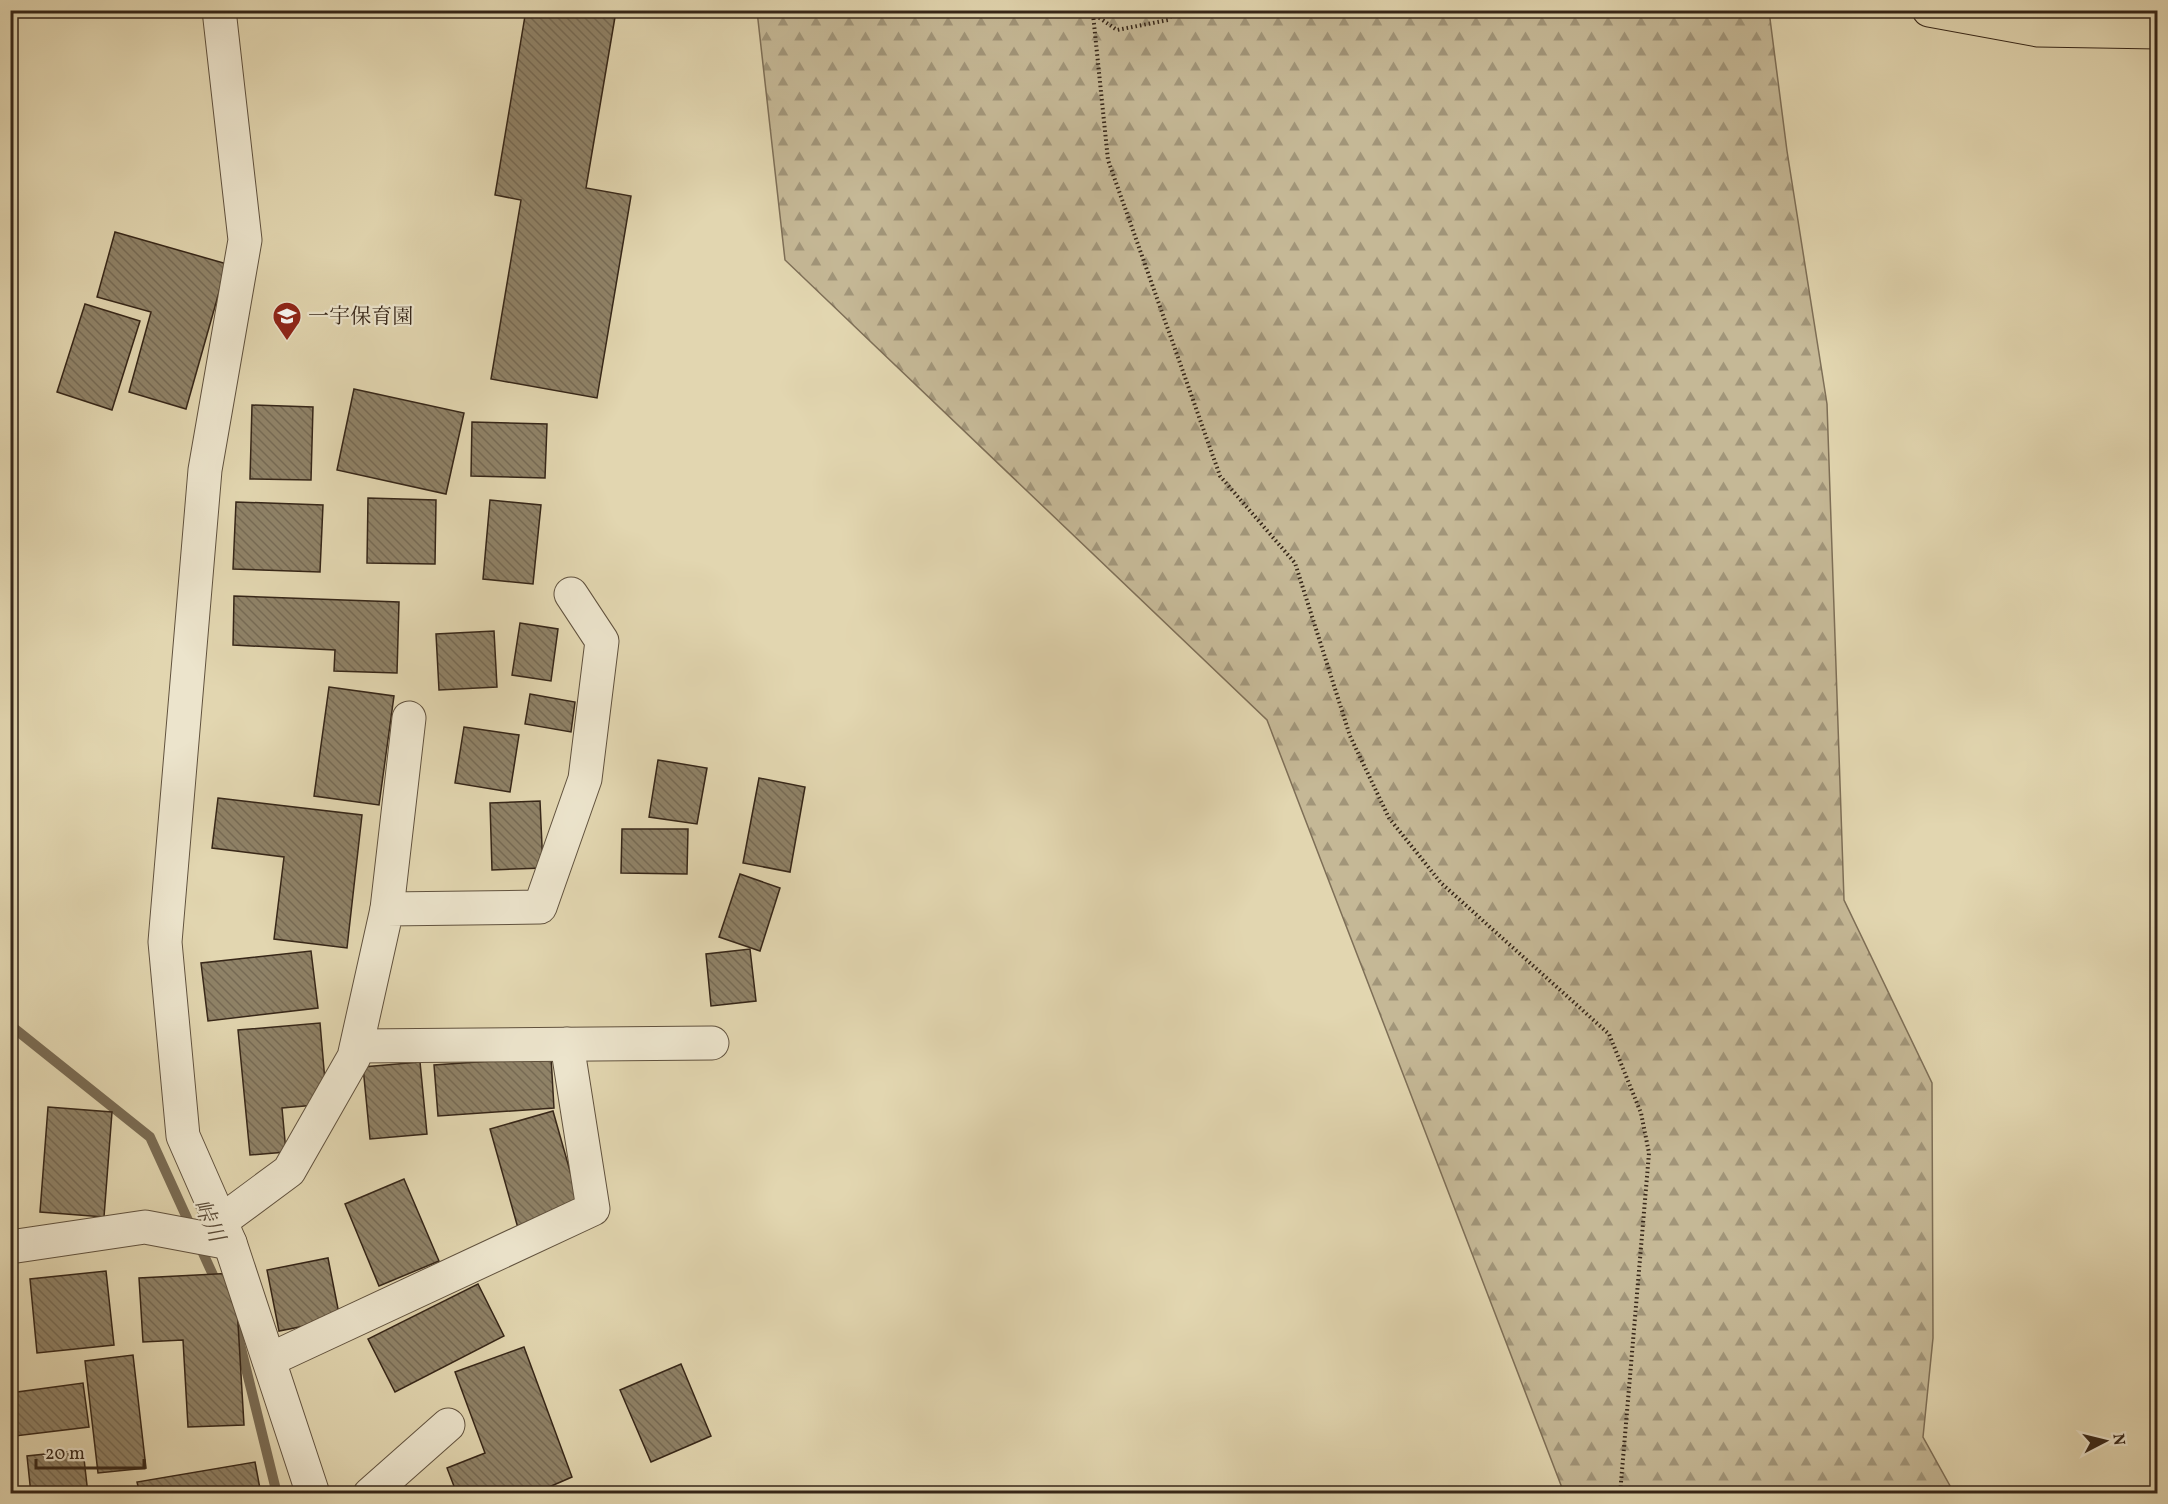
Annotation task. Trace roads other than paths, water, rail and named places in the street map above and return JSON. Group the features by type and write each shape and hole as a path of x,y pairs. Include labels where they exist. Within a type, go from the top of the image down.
{"main road":[{"path":"1929,10 2038,30 2157,32"}],"street":[{"path":"219,10 245,240 205,470 165,942 183,1136 225,1232 313,1494"},
{"path":"387,909 540,906 585,779 602,640 571,594"},
{"path":"10,1247 145,1227 225,1232 290,1171 354,1057 357,1046 387,909 409,718"},
{"path":"357,1046 712,1043"},
{"path":"269,1360 592,1209 567,1044"},
{"path":"370,1494 448,1425"}],"waterway":[{"name":"峠川","path":"10,1025 150,1137 218,1286"},
{"name":"峠川","path":"236,1328 277,1494"}],"place":[{"name":"一宇保育園","path":"287,342"}]}
